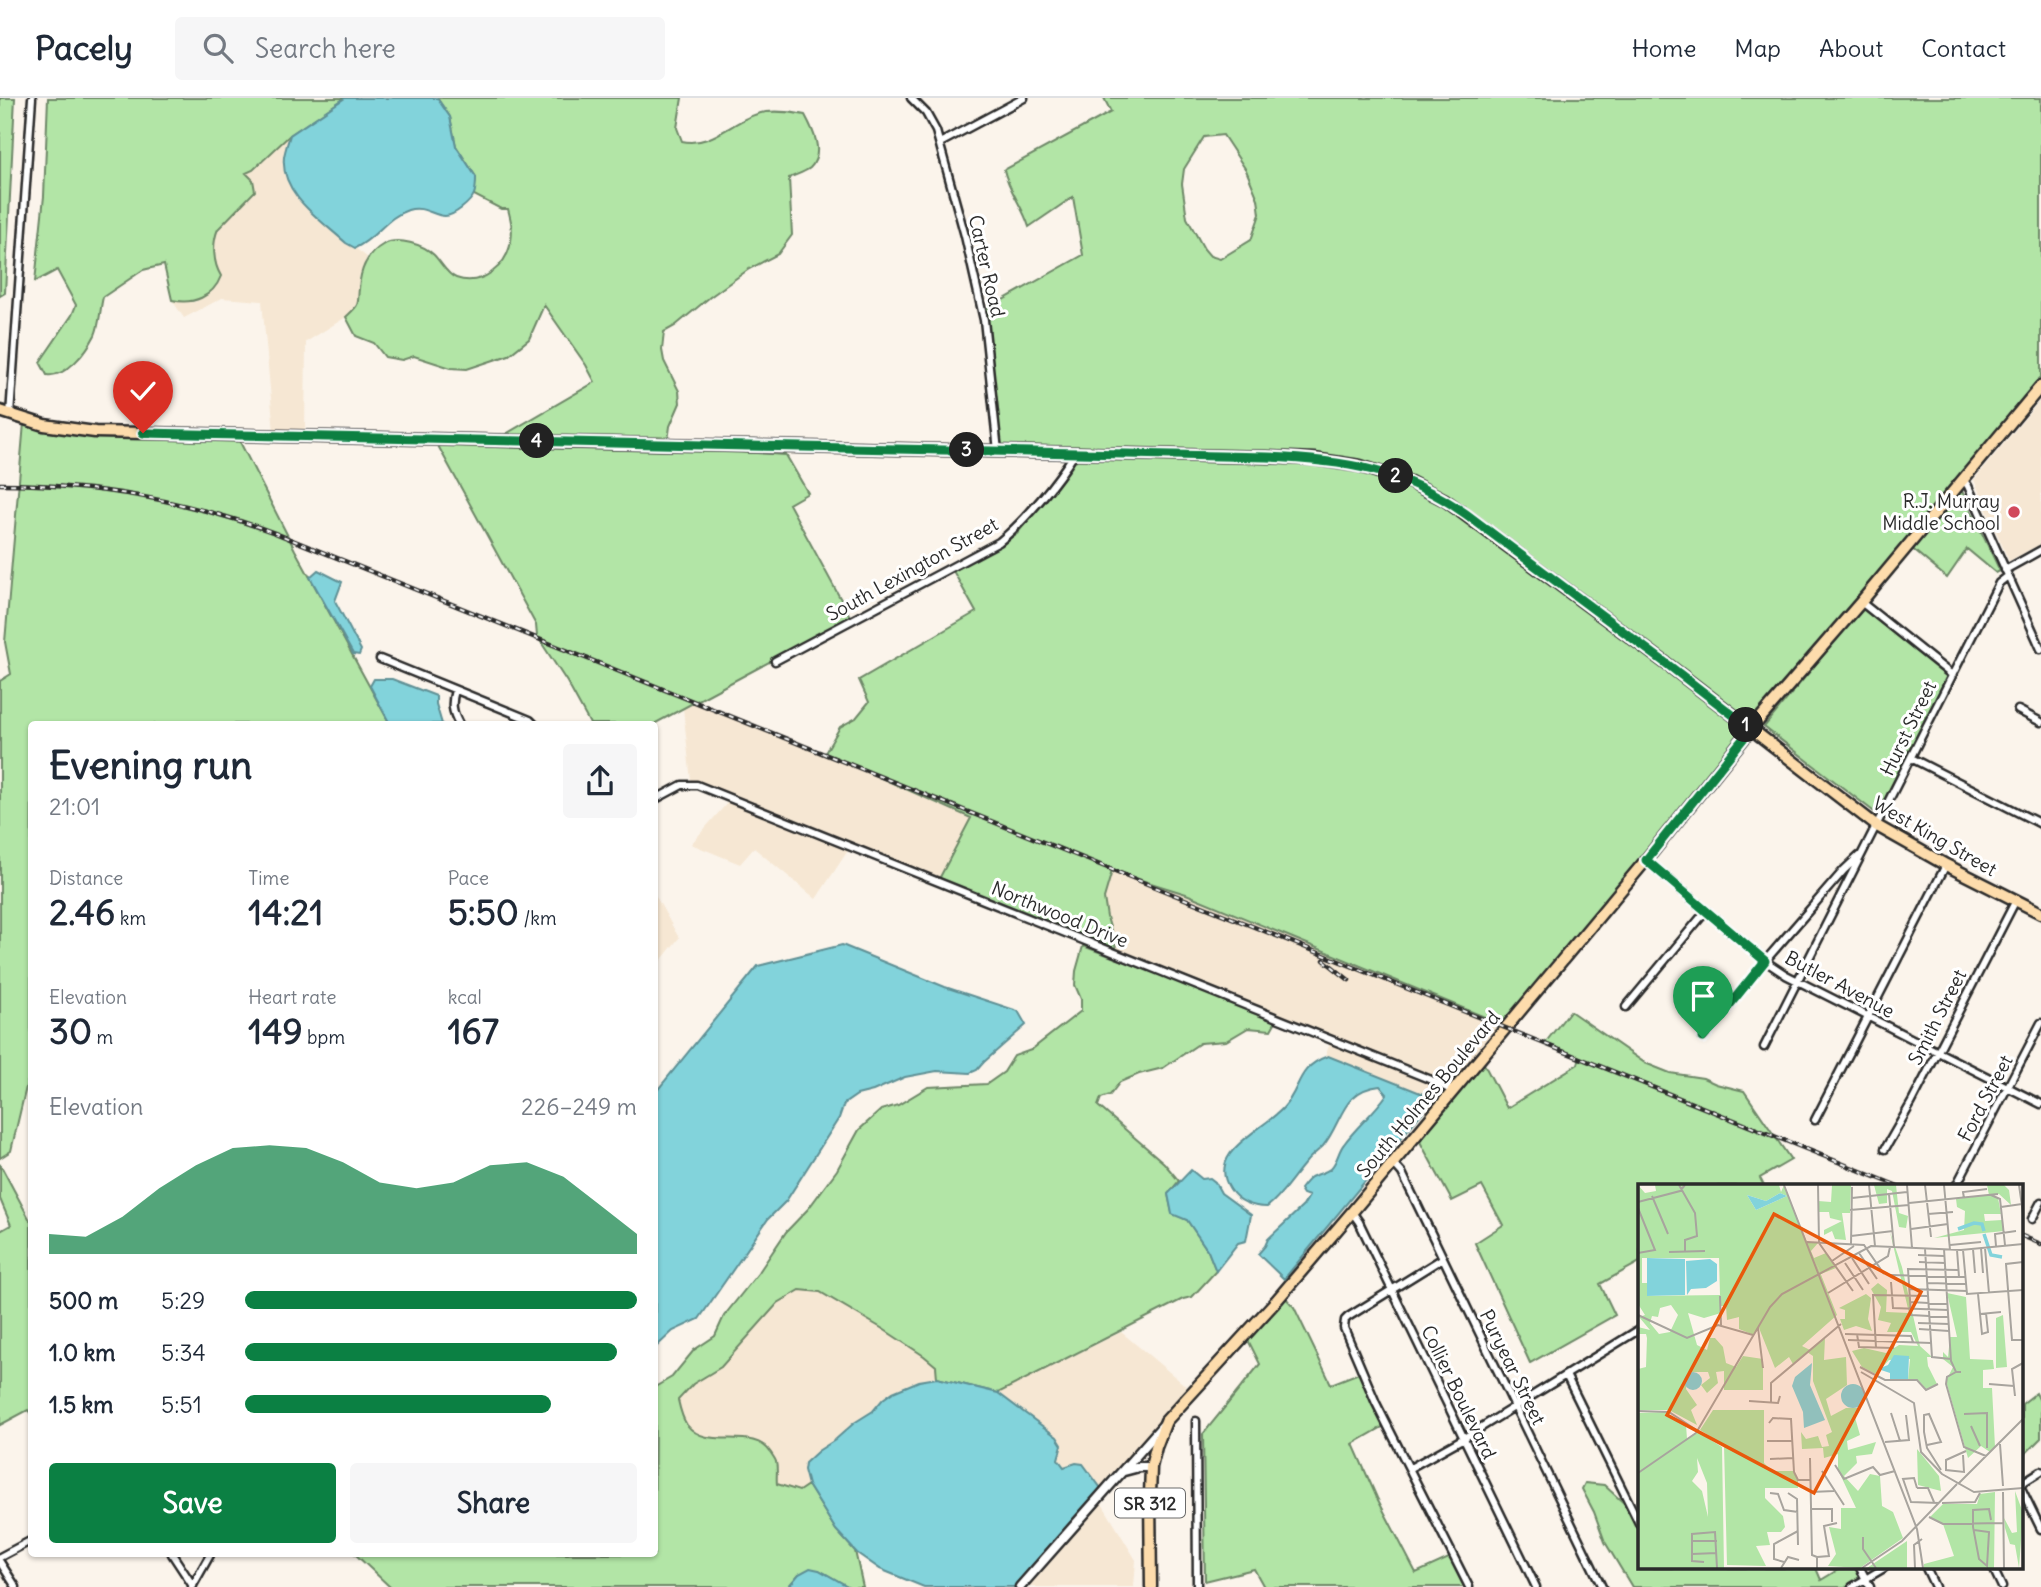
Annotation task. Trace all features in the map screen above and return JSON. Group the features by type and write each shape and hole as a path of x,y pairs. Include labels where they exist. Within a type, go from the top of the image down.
{"main road":[{"name":"South Holmes Boulevard","path":"1020,1587 1352,1212 1646,860 1751,729 2041,386"},
{"name":"West King Street","path":"5,413 55,427 95,432 1314,459 1360,466 1410,482 1445,500 1667,664 1877,826 1945,865 2041,913"},
{"name":"SR 312","path":"1152,1587 1152,1467 1166,1421"},
{"path":"1121,1472 1129,1468 1152,1467"}],"street":[{"path":"5,413 32,98"},
{"name":"Carter Road","path":"911,98 926,113 940,143 979,294 998,451"},
{"path":"940,143 1024,98"},
{"name":"South Lexington Street","path":"775,662 999,542 1018,525 1075,453"},
{"path":"1963,479 2041,649"},
{"path":"2007,573 2041,550"},
{"name":"Hurst Street","path":"1764,1047 1999,583 2007,573"},
{"path":"1861,602 1952,675"},
{"path":"380,659 531,721"},
{"path":"455,690 451,703 457,721"},
{"path":"2018,710 2041,722"},
{"path":"1911,758 2041,824"},
{"name":"Northwood Drive","path":"658,798 682,785 697,785 1429,1079 1453,1091"},
{"path":"1703,1038 1765,961 1844,870 1864,851"},
{"name":"Butler Avenue","path":"1646,860 1765,961 1798,982 2041,1104"},
{"path":"1815,1120 1945,865"},
{"name":"Smith Street","path":"1885,1149 1912,1102 2015,900"},
{"path":"1626,1007 1706,911"},
{"name":"Ford Street","path":"1957,1184 2041,1023"},
{"name":"Puryear Street","path":"1392,1163 1402,1173 1602,1587"},
{"path":"2032,1219 2041,1202"},
{"name":"Collier Boulevard","path":"1352,1212 1536,1587"},
{"path":"1443,1258 1350,1316 1344,1324 1376,1403 1469,1587"},
{"path":"1410,1468 1464,1438 1638,1330"},
{"path":"1566,1375 1638,1521"},
{"path":"1196,1421 1197,1587"},
{"path":"2024,1482 2041,1471"},
{"path":"2024,1494 2041,1529"},
{"path":"16,1587 0,1560 28,1542"},
{"path":"174,1557 193,1586 209,1557"},
{"path":"1861,1570 1870,1587"},
{"path":"1852,1587 1882,1570"},
{"path":"1927,1570 1935,1587"},
{"path":"1994,1570 2002,1587"}],"shaded area":[{"path":"290,135 284,158 286,176 299,199 346,243 367,257 359,277 358,303 346,317 306,342 305,433 274,432 262,301 222,298 184,318 172,300 195,302 211,292 217,269 214,246 216,234 252,195 246,174"},
{"name":"R.J. Murray Middle School","path":"2041,399 2041,544 2009,561 1974,480"},
{"path":"694,702 825,753 971,818 939,879 691,781 683,708"},
{"path":"729,801 849,849 816,899 754,848 740,864 691,844"},
{"path":"1111,871 1187,894 1504,1025 1452,1088 1117,951 1104,898"},
{"path":"658,900 679,938 658,964"},
{"path":"1330,1043 1448,1093 1434,1109 1425,1109 1423,1094 1325,1057"},
{"path":"800,1290 820,1292 883,1329 936,1366 937,1378 919,1381 893,1392 873,1411 818,1451 804,1470 808,1485 799,1491 777,1484 776,1461 751,1439 723,1440 701,1435 689,1428 677,1400 693,1384 721,1367 778,1303"},
{"path":"1121,1332 1192,1391 1103,1491 1076,1463 1065,1467 1058,1459 1062,1445 1057,1437 998,1393"},
{"path":"1101,1502 1136,1560 1134,1587 1024,1587"}],"green space":[{"path":"0,98 15,98 5,293 0,296"},
{"path":"48,98 345,98 290,135 253,170 246,173 253,180 255,191 218,229 214,253 221,276 208,294 195,300 172,300 164,265 143,270 103,297 97,331 81,355 68,368 54,375 47,375 40,362 76,305 57,270 35,282 44,196"},
{"path":"437,98 682,98 677,128 682,141 693,142 714,136 745,119 766,112 805,115 816,141 817,156 810,168 789,178 792,235 778,254 749,269 664,332 664,361 679,391 680,403 670,426 668,441 499,438 595,382 544,305 529,339 509,355 467,369 451,368 414,356 402,360 385,357 374,343 356,336 346,317 357,305 365,263 384,244 396,241 424,248 453,276 466,280 475,280 492,272 509,250 512,232 508,209 501,209 474,195 476,177 456,146 450,117"},
{"path":"1104,98 2041,98 2041,377 1954,485 1751,725 1469,511 1447,497 1374,466 1002,448 989,364 985,310 1083,255 1073,197 1029,227 1004,170 1111,112","holes":["1223,135 1246,170 1258,199 1260,214 1251,240 1220,259 1210,256 1187,218 1182,184 1184,169 1204,137"]},
{"path":"24,423 238,438 295,550 388,721 28,721 28,1080 11,1151 0,1158 0,681 11,674 5,642"},
{"path":"436,442 693,449 786,455 808,493 789,504 851,618 658,722 588,721 537,636 536,625"},
{"path":"1076,456 1290,461 1359,469 1408,485 1464,516 1746,730 1643,859 1504,1025 1186,894 1112,871 1104,898 1117,951 939,879 971,818 825,753 840,727 856,718 869,702 859,680 976,612 952,569 1017,534"},
{"path":"1960,487 2000,571 1996,573 1967,549 1947,578 1910,547"},
{"path":"1862,608 1947,677 1877,814 1764,727"},
{"path":"1083,946 1276,1021 1271,1030 1248,1028 1226,1041 1200,1043 1163,1068 1120,1082 1110,1095 1101,1098 1098,1106 1164,1163 1179,1181 1168,1194 1172,1213 1187,1220 1208,1251 1216,1271 1192,1297 1183,1299 998,1393 937,1378 936,1366 883,1329 820,1292 800,1290 778,1303 721,1367 693,1384 678,1400 685,1422 696,1433 706,1437 742,1439 763,1445 776,1461 777,1484 799,1491 808,1485 836,1530 855,1551 863,1587 849,1587 819,1570 799,1574 788,1587 390,1587 358,1557 658,1557 658,1385 672,1377 694,1350 715,1336 724,1316 786,1232 808,1209 837,1170 859,1130 881,1110 898,1105 928,1087 987,1084 1004,1072 1014,1056 1031,1050 1081,1011 1081,999 1075,985"},
{"path":"1570,1011 1645,1063 1670,1073 1703,1078 1744,1091 1791,1160 1760,1178 1763,1184 1638,1184 1638,1263 1600,1284 1615,1315 1530,1363 1475,1243 1503,1225 1482,1186 1452,1201 1418,1138 1482,1060 1507,1108 1578,1064 1580,1057 1545,1043"},
{"path":"0,1164 28,1216 28,1410 0,1425 0,1231 11,1225 0,1199"},
{"path":"1284,1296 1294,1307 1331,1384 1359,1373 1384,1426 1353,1444 1377,1498 1416,1573 1451,1557 1465,1587 1264,1587 1254,1569 1205,1581 1203,1434 1260,1364 1247,1338"},
{"path":"2036,1393 2041,1403 2041,1438 2024,1455 2024,1402"},
{"path":"1585,1483 1604,1485 1626,1505 1638,1527 1638,1570 1817,1570 1821,1580 1838,1570 1857,1570 1861,1578 1845,1587 1632,1587 1605,1542 1582,1489"}],"water":[{"path":"345,98 437,98 450,117 456,146 476,177 475,192 469,201 457,211 445,216 419,209 408,210 393,218 355,248 346,243 304,206 296,195 289,183 284,157 290,135"},
{"path":"318,570 342,582 335,601 361,650 359,655 353,654 310,577"},
{"path":"374,679 392,679 436,696 441,721 388,721 370,686"},
{"path":"842,945 945,987 1018,1011 1026,1025 977,1070 970,1073 937,1071 905,1077 857,1095 844,1104 839,1118 786,1201 768,1219 699,1319 673,1331 658,1345 658,1089 758,966"},
{"path":"1328,1056 1423,1094 1425,1109 1284,1279 1258,1254 1268,1239 1303,1206 1309,1196 1303,1194 1300,1189 1302,1186 1311,1177 1331,1168 1344,1144 1387,1094 1380,1086 1367,1089 1350,1100 1330,1137 1267,1207 1246,1203 1233,1194 1225,1176 1225,1164 1240,1143 1283,1108 1304,1072"},
{"path":"1191,1170 1202,1179 1210,1178 1221,1193 1251,1215 1246,1241 1238,1243 1216,1271 1208,1251 1187,1220 1172,1214 1168,1194"},
{"path":"937,1378 998,1393 1057,1437 1062,1445 1058,1459 1064,1467 1083,1464 1103,1491 1016,1587 924,1587 880,1569 857,1553 836,1530 808,1485 805,1463 818,1451 873,1411 893,1392 919,1381"},
{"path":"810,1568 819,1570 849,1587 788,1587 799,1574"}],"railway":[{"path":"0,484 72,487 140,496 207,511 275,533 1893,1184"},
{"path":"1324,960 1349,980"},
{"path":"2024,1237 2041,1244"}],"place":[{"name":"R.J. Murray Middle School","path":"2014,512"}],"route":[{"path":"143,433 1267,457 1314,459 1360,466 1398,477 1456,506 1751,729 1646,860 1765,961 1703,1038"}]}
